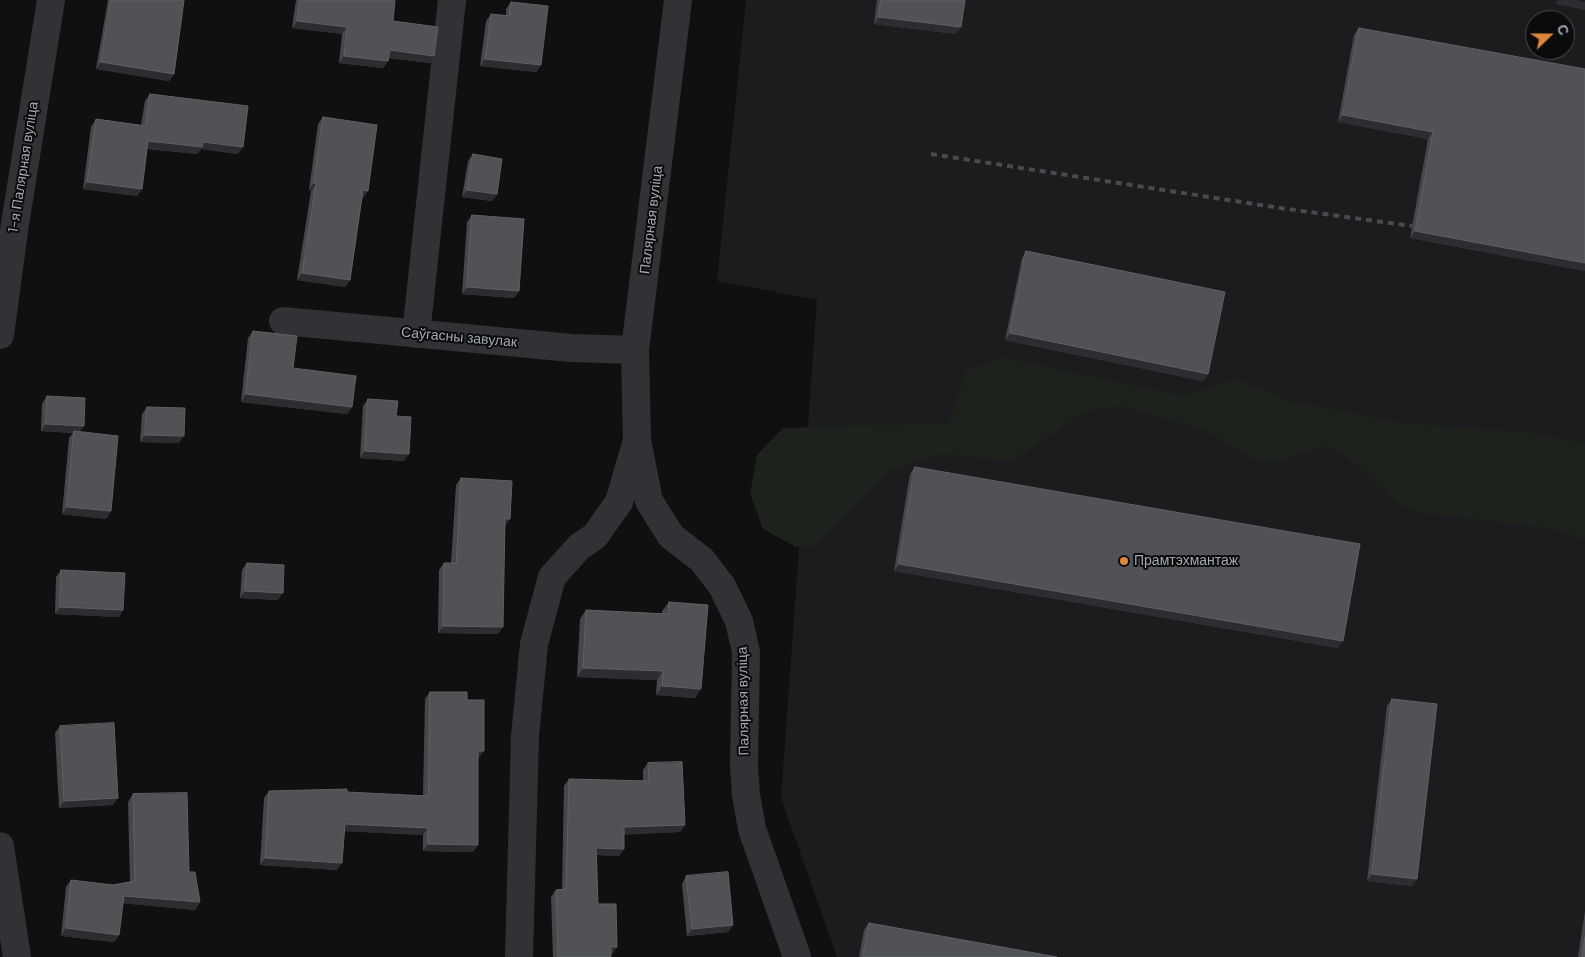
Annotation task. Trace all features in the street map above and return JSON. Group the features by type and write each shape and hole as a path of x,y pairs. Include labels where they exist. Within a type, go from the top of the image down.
{"street":[{"name":"1-я Палярная вуліца","path":"0,335 15,224 51,0"},
{"path":"416,334 452,0"},
{"name":"Палярная вуліца","path":"678,0 635,350 637,440 649,501 671,536 702,560 722,586 739,620 746,652 744,766 752,829 797,957"},
{"name":"Саўгасны завулак","path":"284,321 572,348 635,350"},
{"name":"Палярная вуліца","path":"519,957 525,736 534,644 552,577 579,547 595,536 619,502 637,440"},
{"path":"0,846 17,957"}],"shaded area":[{"path":"746,0 1585,0 1585,957 837,957 781,798 817,300 717,281"},
{"path":"1001,357 1184,396 1236,379 1290,401 1405,423 1534,433 1585,443 1585,539 1545,528 1415,512 1398,504 1343,453 1326,446 1275,462 1255,460 1207,431 1120,406 1084,412 1012,461 941,454 889,471 814,546 796,547 763,529 750,494 757,455 783,428 949,423 967,370"}],"building":[{"path":"111,0 184,0 174,74 101,62"},
{"path":"300,0 395,0 393,21 438,27 434,56 390,50 388,61 344,56 347,27 297,21"},
{"path":"881,0 965,0 961,27 879,17"},
{"path":"511,2 548,6 541,65 485,59 491,14 509,16"},
{"path":"1359,28 1525,58 1525,60 1535,60 1585,69 1585,263 1415,231 1433,132 1343,115"},
{"path":"150,94 248,106 243,147 203,142 202,147 148,141 142,189 87,182 96,119 145,126"},
{"path":"323,117 377,125 368,191 363,190 350,280 302,273 316,184 314,183"},
{"path":"473,154 502,159 497,194 467,190"},
{"path":"472,215 524,219 519,291 467,287"},
{"path":"1026,251 1225,292 1208,374 1010,333"},
{"path":"253,331 297,336 293,368 356,376 352,407 246,394"},
{"path":"47,396 85,398 84,426 46,424"},
{"path":"368,399 398,401 396,416 411,417 409,454 365,451"},
{"path":"147,407 185,408 184,436 145,435"},
{"path":"74,431 118,436 111,511 67,507"},
{"name":"Прамтэхмантаж","path":"915,467 1360,544 1343,641 899,564"},
{"path":"461,478 512,481 510,519 505,519 503,627 443,626 444,563 456,563"},
{"path":"247,563 284,565 283,593 245,591"},
{"path":"61,570 125,573 123,610 60,607"},
{"path":"669,602 708,605 701,689 662,686 663,671 583,668 586,610 668,614"},
{"path":"430,692 467,692 467,700 484,700 484,751 478,751 478,845 428,844 428,828 345,824 342,863 265,858 269,791 347,789 347,792 428,796"},
{"path":"1392,699 1437,704 1417,879 1372,874"},
{"path":"114,723 118,798 64,801 60,726"},
{"path":"682,762 685,825 624,827 624,849 596,848 598,904 616,904 617,947 611,947 611,957 558,957 556,890 566,889 569,779 649,781 648,763"},
{"path":"187,793 189,872 195,872 200,902 124,896 119,935 66,928 71,880 113,885 135,881 133,794"},
{"path":"728,872 733,925 692,929 686,876"},
{"path":"869,923 1057,957 863,957"},
{"path":"1585,937 1585,957 1582,957"}],"railway":[{"path":"931,154 1280,208 1412,226"}],"place":[{"name":"Прамтэхмантаж","path":"1124,561"}]}
